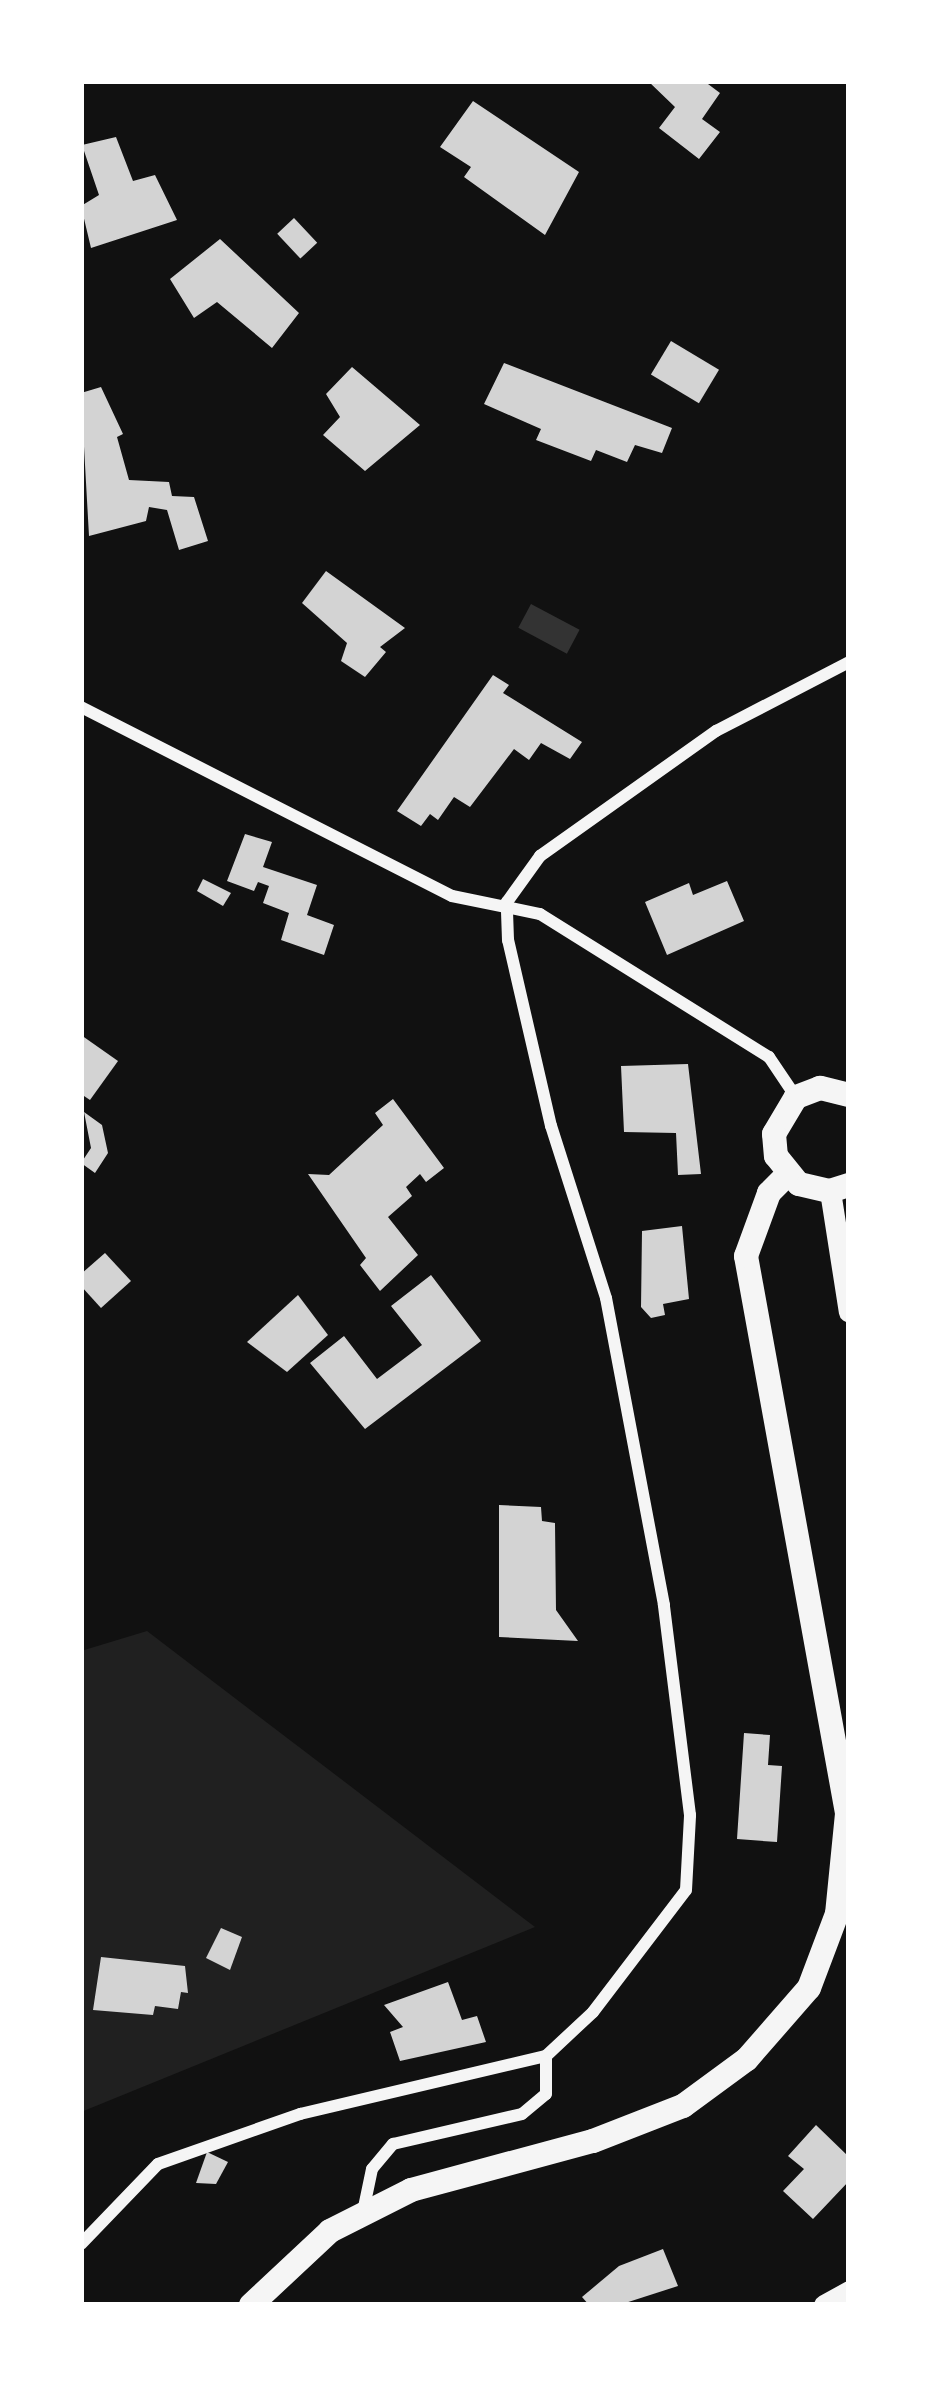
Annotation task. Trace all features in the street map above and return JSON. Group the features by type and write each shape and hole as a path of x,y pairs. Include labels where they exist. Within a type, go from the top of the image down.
{"main road":[{"path":"787,1174 774,1134 796,1097 820,1088 848,1090"},
{"path":"787,1174 840,1188"},
{"path":"251,2305 289,2262 411,2191 593,2141 683,2106 747,2059 809,1988 837,1914 848,1813 746,1256 769,1193 787,1174"}],"street":[{"path":"81,2244 158,2164 300,2114 546,2056 593,2012 686,1890 690,1815 664,1605 607,1298 551,1126 508,940 507,902 540,856 716,731 849,662"},
{"path":"81,707 452,896 507,902 617,959 769,1057 796,1097"},
{"path":"840,1188 849,1312"},
{"path":"362,2216 373,2169 393,2144 522,2114 547,2094 546,2056"},
{"path":"824,2305 849,2291"}],"shaded area":[{"path":"531,604 580,630 567,654 518,628"},
{"path":"147,1631 535,1927 81,2112 81,1651"}],"building":[{"path":"648,81 704,81 720,93 702,119 720,132 699,159 659,128 675,107"},
{"path":"473,101 579,172 545,235 464,177 471,167 440,147"},
{"path":"116,137 133,181 155,175 177,220 91,248 81,206 99,195 82,145"},
{"path":"294,218 317,243 300,259 277,234"},
{"path":"220,239 299,313 272,348 217,302 194,318 170,279"},
{"path":"671,341 719,370 699,403 651,374"},
{"path":"504,363 672,428 662,453 635,445 627,462 596,450 591,461 536,440 541,429 484,404"},
{"path":"352,367 420,425 365,471 323,435 340,417 326,394"},
{"path":"101,387 123,434 117,437 129,480 169,482 172,496 194,497 208,541 179,550 167,510 149,507 146,521 89,536 81,393"},
{"path":"326,571 405,628 380,647 386,652 365,677 341,661 347,643 302,603"},
{"path":"493,675 509,685 503,693 582,742 570,759 541,743 529,760 514,749 470,807 454,797 438,820 430,814 421,826 397,811"},
{"path":"245,834 272,842 263,867 317,885 307,915 334,925 324,955 281,940 289,913 263,903 269,886 258,882 254,891 227,881"},
{"path":"203,879 231,893 223,906 197,891"},
{"path":"727,881 744,921 667,955 645,902 689,883 693,895"},
{"path":"81,1035 118,1061 90,1100 81,1094"},
{"path":"688,1064 701,1174 678,1175 676,1133 624,1132 621,1066"},
{"path":"393,1099 444,1168 426,1182 420,1174 406,1187 412,1196 388,1217 418,1255 380,1291 360,1265 366,1258 308,1174 329,1175 383,1125 375,1113"},
{"path":"84,1112 102,1125 108,1153 95,1173 81,1163 91,1148"},
{"path":"682,1226 689,1299 663,1304 665,1315 651,1318 641,1307 642,1231"},
{"path":"105,1253 131,1281 101,1308 81,1286 81,1274"},
{"path":"431,1275 481,1341 365,1429 310,1363 344,1336 377,1379 422,1345 391,1306"},
{"path":"298,1295 328,1335 287,1372 247,1342"},
{"path":"499,1505 541,1507 542,1521 555,1523 556,1610 578,1641 499,1637"},
{"path":"744,1733 770,1735 768,1765 782,1766 777,1842 737,1839"},
{"path":"221,1928 242,1937 230,1970 206,1958"},
{"path":"101,1957 185,1966 188,1993 181,1992 178,2009 155,2006 153,2015 93,2010"},
{"path":"448,1982 462,2020 477,2016 486,2042 400,2061 390,2032 403,2027 384,2005"},
{"path":"816,2125 849,2157 849,2181 813,2219 783,2191 804,2169 788,2156"},
{"path":"207,2152 228,2162 216,2184 196,2183"},
{"path":"663,2249 678,2286 619,2305 589,2305 582,2297 619,2266"}]}
